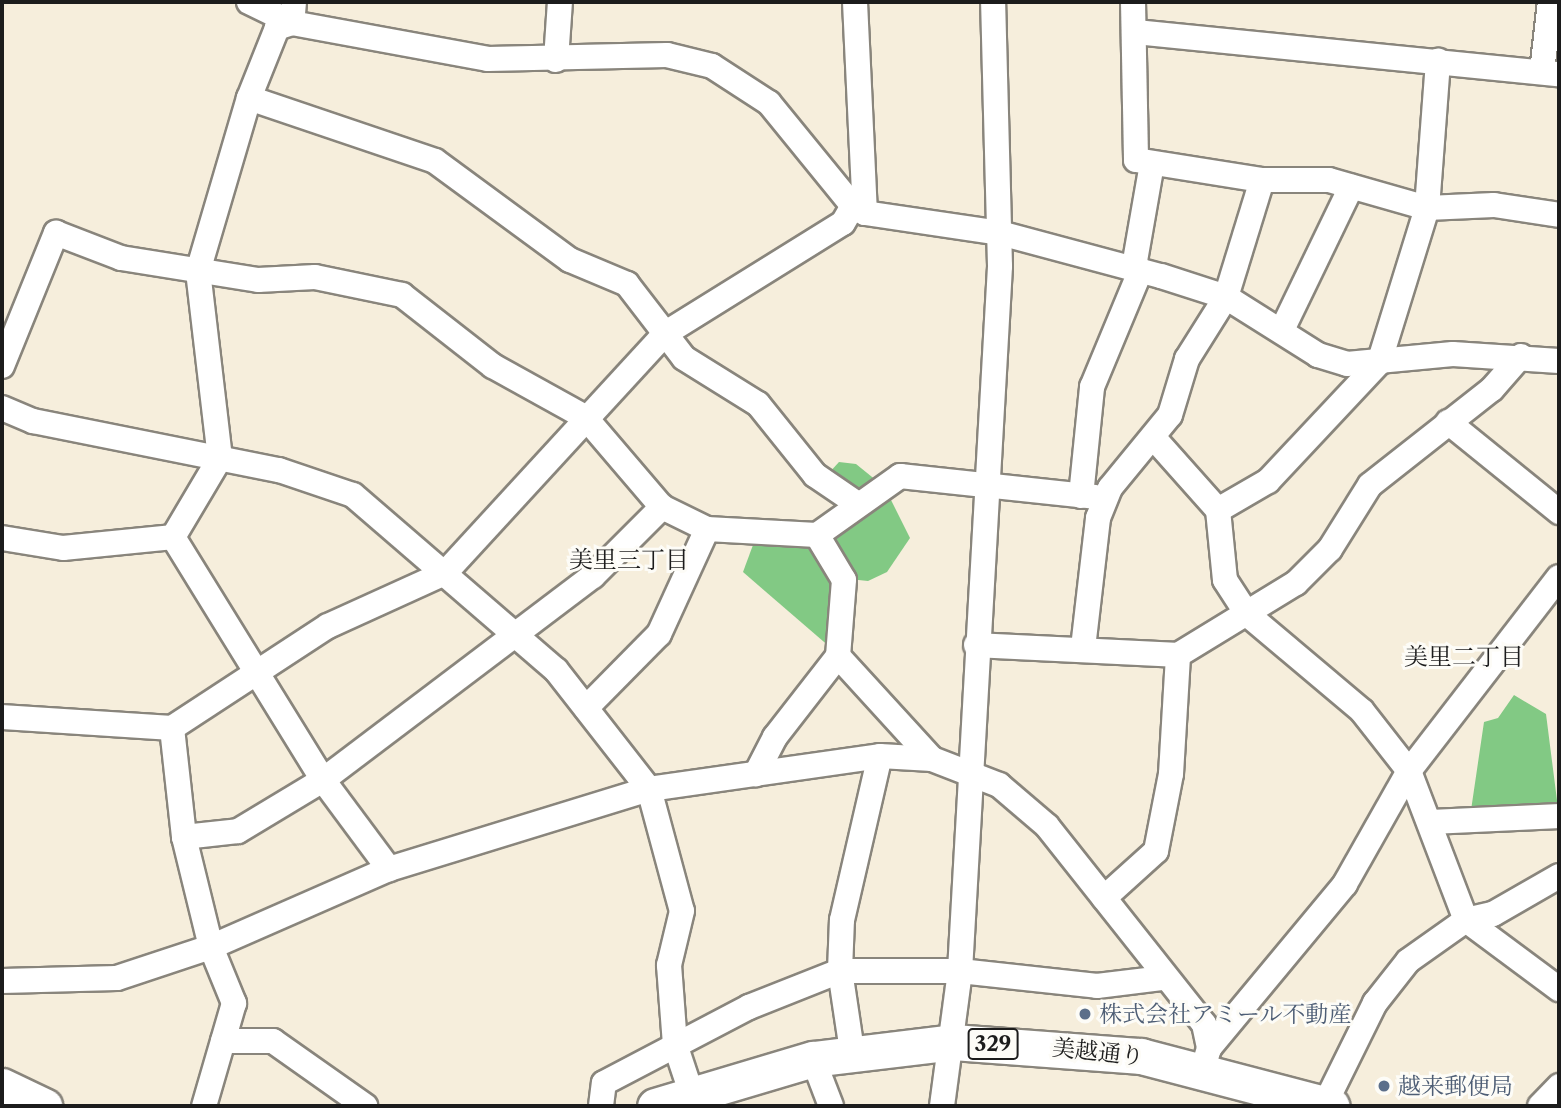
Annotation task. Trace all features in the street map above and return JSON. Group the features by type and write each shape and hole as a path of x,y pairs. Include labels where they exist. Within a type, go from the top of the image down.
{"highway":[{"name":"美越通り","path":"656,1106 813,1059 852,1051 953,1042 1206,1058 1286,1099 1329,1105"},
{"path":"2,1086 44,1106"}],"street":[{"path":"249,2 488,59 556,60 667,55 741,80 813,150 859,210 1000,233 1226,297 1318,355 1347,364 1453,354 1521,356 1559,361"},
{"path":"556,60 560,2"},
{"path":"855,2 859,210"},
{"path":"942,1106 953,1042 960,971 968,770 988,481 1000,233 993,2"},
{"path":"1133,2 1136,160 1262,180 1329,180 1427,208 1494,205 1559,215"},
{"path":"1135,32 1551,73 1550,2"},
{"path":"173,537 220,458 198,271 248,98 276,28 293,12"},
{"path":"1218,510 1268,481 1379,363 1427,208 1438,60"},
{"path":"248,98 435,160 526,221 570,260 626,284 684,358 758,404 815,475 856,503"},
{"path":"1081,496 1092,387 1139,274 1135,261 1152,164"},
{"path":"1083,648 1098,518 1106,498 1170,415 1187,359 1226,297 1262,180"},
{"path":"1282,330 1351,187"},
{"path":"2,717 172,727 258,678 328,626 445,572 585,417 666,333 843,223 859,210"},
{"path":"2,366 56,233 121,258 258,280 315,277 402,295 493,366 585,417 662,507 707,530 817,535 856,503 900,476 988,481 1106,498"},
{"path":"976,645 1083,648 1178,655 1296,583 1330,549 1370,485 1492,389 1521,356"},
{"path":"2,408 33,421 220,458 353,495 556,670 649,789 682,911 669,965 675,1044 692,1095"},
{"path":"1448,422 1559,512"},
{"path":"1153,437 1218,510 1225,580 1217,632"},
{"path":"184,837 238,831 323,779 602,568 662,507"},
{"path":"586,708 659,634 707,530"},
{"path":"757,774 775,737 838,656 844,580 817,535"},
{"path":"2,538 63,548 173,537"},
{"path":"173,537 323,779 389,869"},
{"path":"1206,1058 1345,884 1409,771 1559,577"},
{"path":"1225,580 1247,614 1362,711 1409,771 1432,822 1466,919 1559,989"},
{"path":"1104,898 1156,851 1171,774 1178,655"},
{"path":"838,656 932,759"},
{"path":"172,727 184,837 211,947 234,1003 204,1106"},
{"path":"2,981 100,982 211,947 389,869 649,789 880,756 932,759 968,770 1026,803 1104,898 1162,978 1204,1024 1206,1058"},
{"path":"852,1051 840,971 842,920 880,756"},
{"path":"1432,822 1559,816"},
{"path":"1329,1105 1375,1003 1408,961 1466,919 1493,914 1559,876"},
{"path":"601,1106 604,1083 675,1044 840,971 960,971 1097,986 1162,978"},
{"path":"223,1041 273,1041 365,1106"},
{"path":"813,1059 831,1106"},
{"path":"1539,1106 1559,1086"}],"green space":[{"path":"839,462 856,464 877,481 855,495 828,474"},
{"path":"887,492 910,538 887,572 868,581 849,579 827,539"},
{"path":"760,526 813,540 838,582 831,648 743,572"},
{"path":"1514,695 1546,714 1559,816 1470,817 1484,722 1498,718"}],"place":[{"name":"株式会社アミール不動産","path":"1085,1014"},
{"name":"越来郵便局","path":"1384,1086"}],"district":[{"name":"美里三丁目","path":"629,560"},
{"name":"美里二丁目","path":"1464,657"}]}
